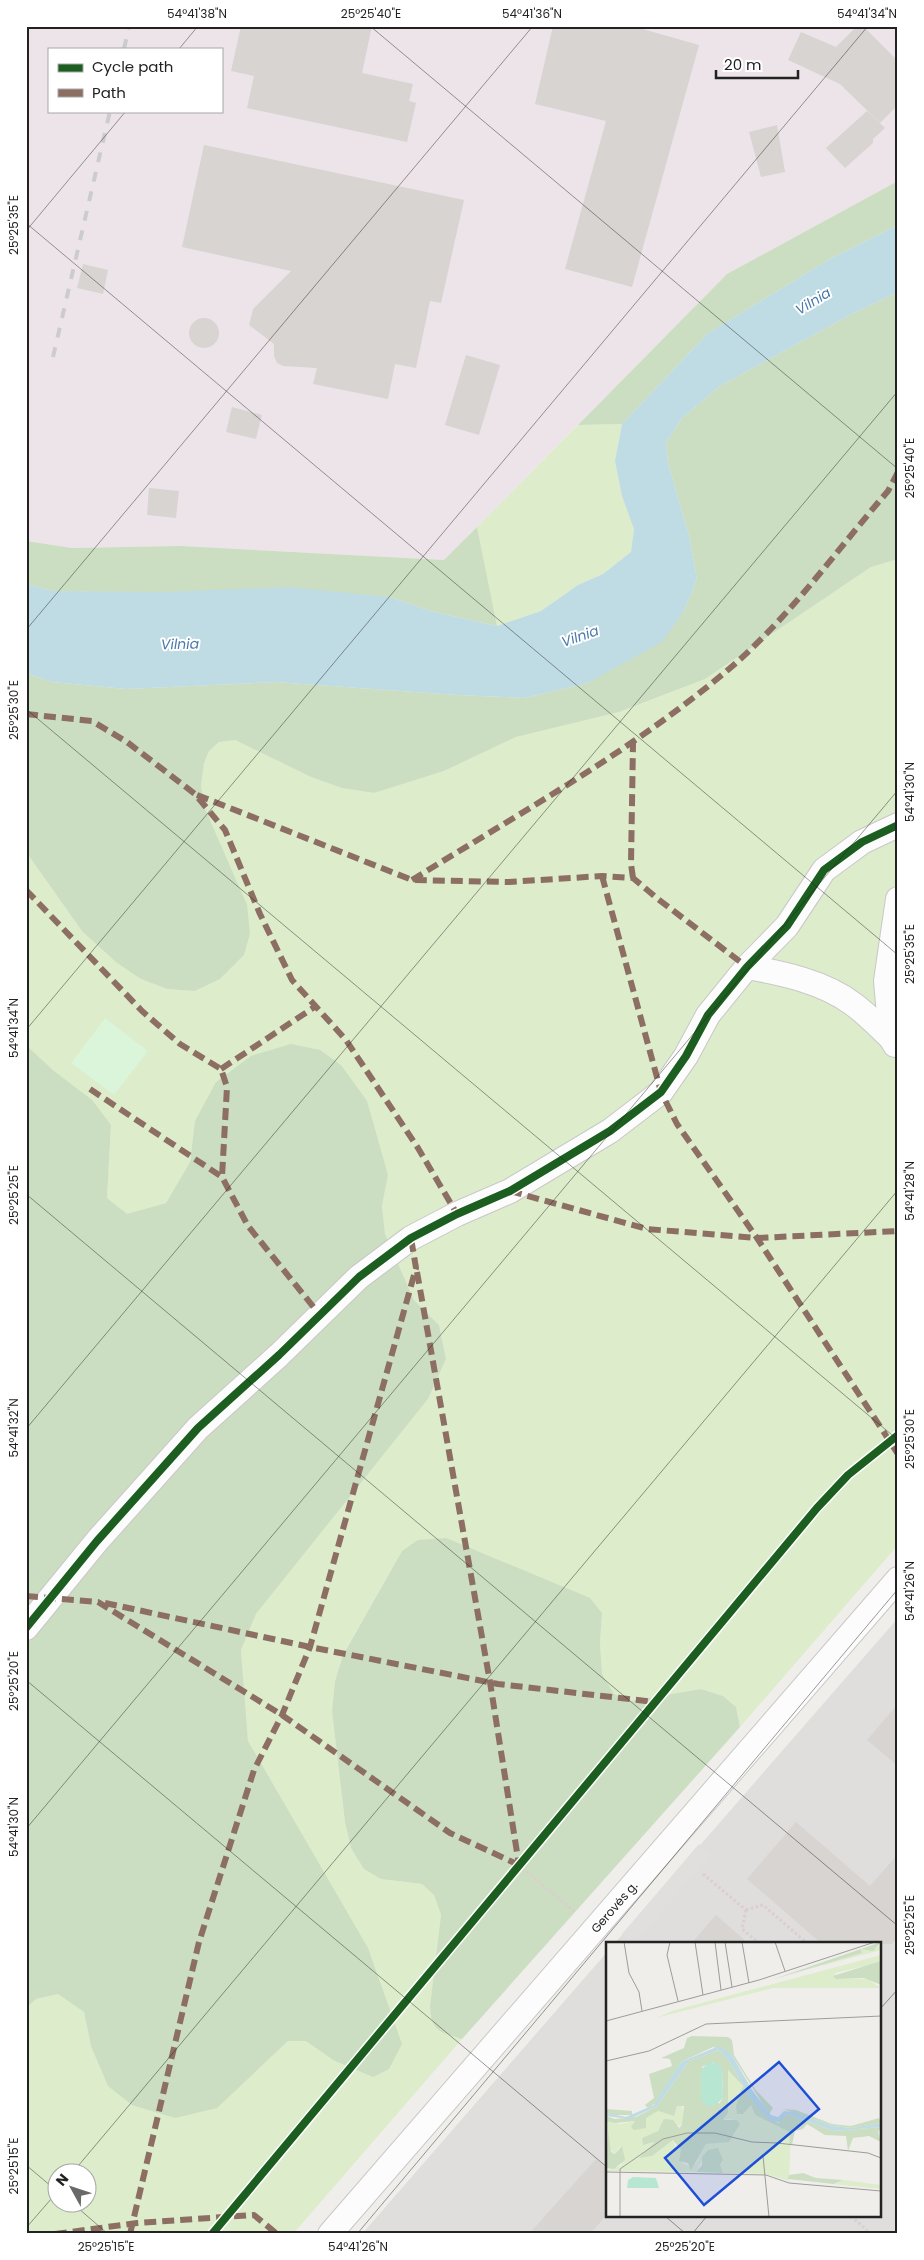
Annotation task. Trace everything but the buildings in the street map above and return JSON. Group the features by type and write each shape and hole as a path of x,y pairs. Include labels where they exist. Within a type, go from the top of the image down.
{"street":[{"path":"26,1628 97,1540 198,1428 279,1355 359,1277 411,1238 457,1214 510,1191 610,1131 661,1092 686,1056 708,1015 747,967 787,926 824,870 862,842 898,825"},
{"path":"894,1044 886,981 898,899"},
{"path":"747,967 786,974 819,986 852,1003 894,1044"},
{"name":"Gerovės g.","path":"330,2234 898,1579"}],"path":[{"path":"519,1866 577,1914"},
{"path":"704,1874 746,1910"},
{"path":"746,1910 763,1905 806,1942"},
{"path":"746,1910 742,1928 758,1942"},
{"path":"853,2218 871,2234"}],"shaded area":[{"path":"26,26 898,26 898,181 727,274 444,560 181,546 72,548 26,541"},
{"path":"898,1618 898,2234 362,2234 606,1953 606,2218 882,2218 882,1942 616,1942"},
{"path":"699,1844 711,1855 637,1942 631,1942 622,1934"}],"green space":[{"path":"898,181 898,225 830,259 708,333 622,424 578,425 727,274"},
{"path":"898,292 898,559 871,567 705,679 619,712 516,737 444,771 374,793 342,788 311,777 235,740 219,742 209,751 204,763 201,786 205,809 247,905 250,934 244,955 220,979 195,991 167,989 141,979 116,962 82,931 26,852 26,673 52,682 126,689 275,682 524,698 588,683 684,611 697,579 689,536 668,463 666,443 682,418 720,386 850,315"},
{"path":"622,424 615,461 622,496 634,529 631,552 603,574 578,585 541,611 497,626 477,527 578,425"},
{"path":"477,527 497,626 434,612 389,597 53,591 26,584 26,541 72,548 181,546 444,560"},
{"path":"898,559 898,1545 740,1727 736,1707 723,1696 701,1689 631,1701 614,1694 602,1674 600,1643 602,1613 402,1551 343,1654 335,1681 332,1711 345,1822 351,1848 381,1879 422,1884 434,1895 441,1915 430,2006 432,2021 438,2030 462,2039 293,2234 26,2234 26,2008 36,1999 58,1994 84,2012 91,2046 259,2068 288,2041 306,2041 333,2060 275,1791 248,1741 241,1650 256,1614 428,1399 446,1359 439,1325 414,1300 385,1234 382,1206 388,1175 195,1121 190,1162 166,1203 127,1215 107,1198 111,1125 26,1045 26,852 82,931 141,979 167,989 195,991 220,979 244,955 250,934 205,809 201,786 204,763 209,751 219,742 235,740 311,777 342,788 374,793 444,771 516,737 619,712 705,679 871,567"},
{"path":"105,1018 148,1051 114,1095 71,1063"},
{"path":"291,1044 320,1050 341,1065 367,1101 388,1175 382,1206 385,1234 414,1300 439,1325 446,1359 428,1399 256,1614 241,1650 248,1741 368,1948 402,2044 389,2069 373,2077 333,2060 306,2041 288,2041 217,2108 175,2118 132,2105 108,2086 91,2046 84,2012 58,1994 36,1999 26,2008 26,1045 54,1071 92,1100 111,1125 107,1198 127,1214 166,1203 190,1162 195,1121 216,1082 251,1056"},
{"path":"446,1538 590,1598 602,1613 600,1643 602,1674 614,1694 631,1701 701,1689 723,1696 736,1707 740,1727 462,2039 438,2030 432,2021 430,2006 441,1915 434,1895 422,1884 381,1879 364,1869 351,1848 345,1822 332,1711 335,1681 343,1655 402,1551 418,1540"}],"water":[{"name":"Vilnia","path":"898,225 898,292 850,315 720,386 682,418 666,443 668,463 689,536 697,579 684,611 662,642 588,683 524,698 275,682 126,689 52,682 26,673 26,584 53,591 162,592 289,587 389,597 434,612 497,626 541,611 578,585 603,574 631,552 634,529 622,496 615,461 622,424 708,333 830,259"}],"railway":[{"path":"124,48 129,26"},
{"path":"53,357 110,112"}],"marked path":[{"path":"412,880 615,754 692,699 729,669 772,628 812,583 888,491 898,472"},
{"path":"26,714 92,721 127,742 195,794 225,830 260,914 292,980 346,1040 418,1148 457,1214"},
{"path":"633,743 631,864 633,878"},
{"path":"197,795 412,880 509,882 602,876 633,878 747,967"},
{"path":"602,876 661,1092 677,1124 757,1238 898,1454"},
{"path":"26,890 142,1011 180,1044 221,1069 227,1087 222,1177"},
{"path":"221,1069 316,1006"},
{"path":"90,1089 222,1177 248,1226 320,1315"},
{"path":"510,1191 647,1229 757,1238 898,1231"},
{"path":"130,2234 199,1942 254,1770 282,1715 310,1647 416,1268 411,1238"},
{"path":"417,1272 490,1682 519,1865"},
{"path":"26,1596 98,1602 282,1715 450,1833 519,1865"},
{"path":"105,1603 310,1647 498,1684 655,1702"},
{"path":"55,2234 137,2223 254,2215 277,2234"}],"cycle path":[{"path":"26,1628 97,1541 198,1428 279,1355 359,1277 411,1238 457,1214 510,1191 610,1131 661,1092 686,1056 708,1015 747,967 787,926 824,870 862,842 898,825"},
{"path":"212,2234 817,1508 848,1475 898,1435"}]}
